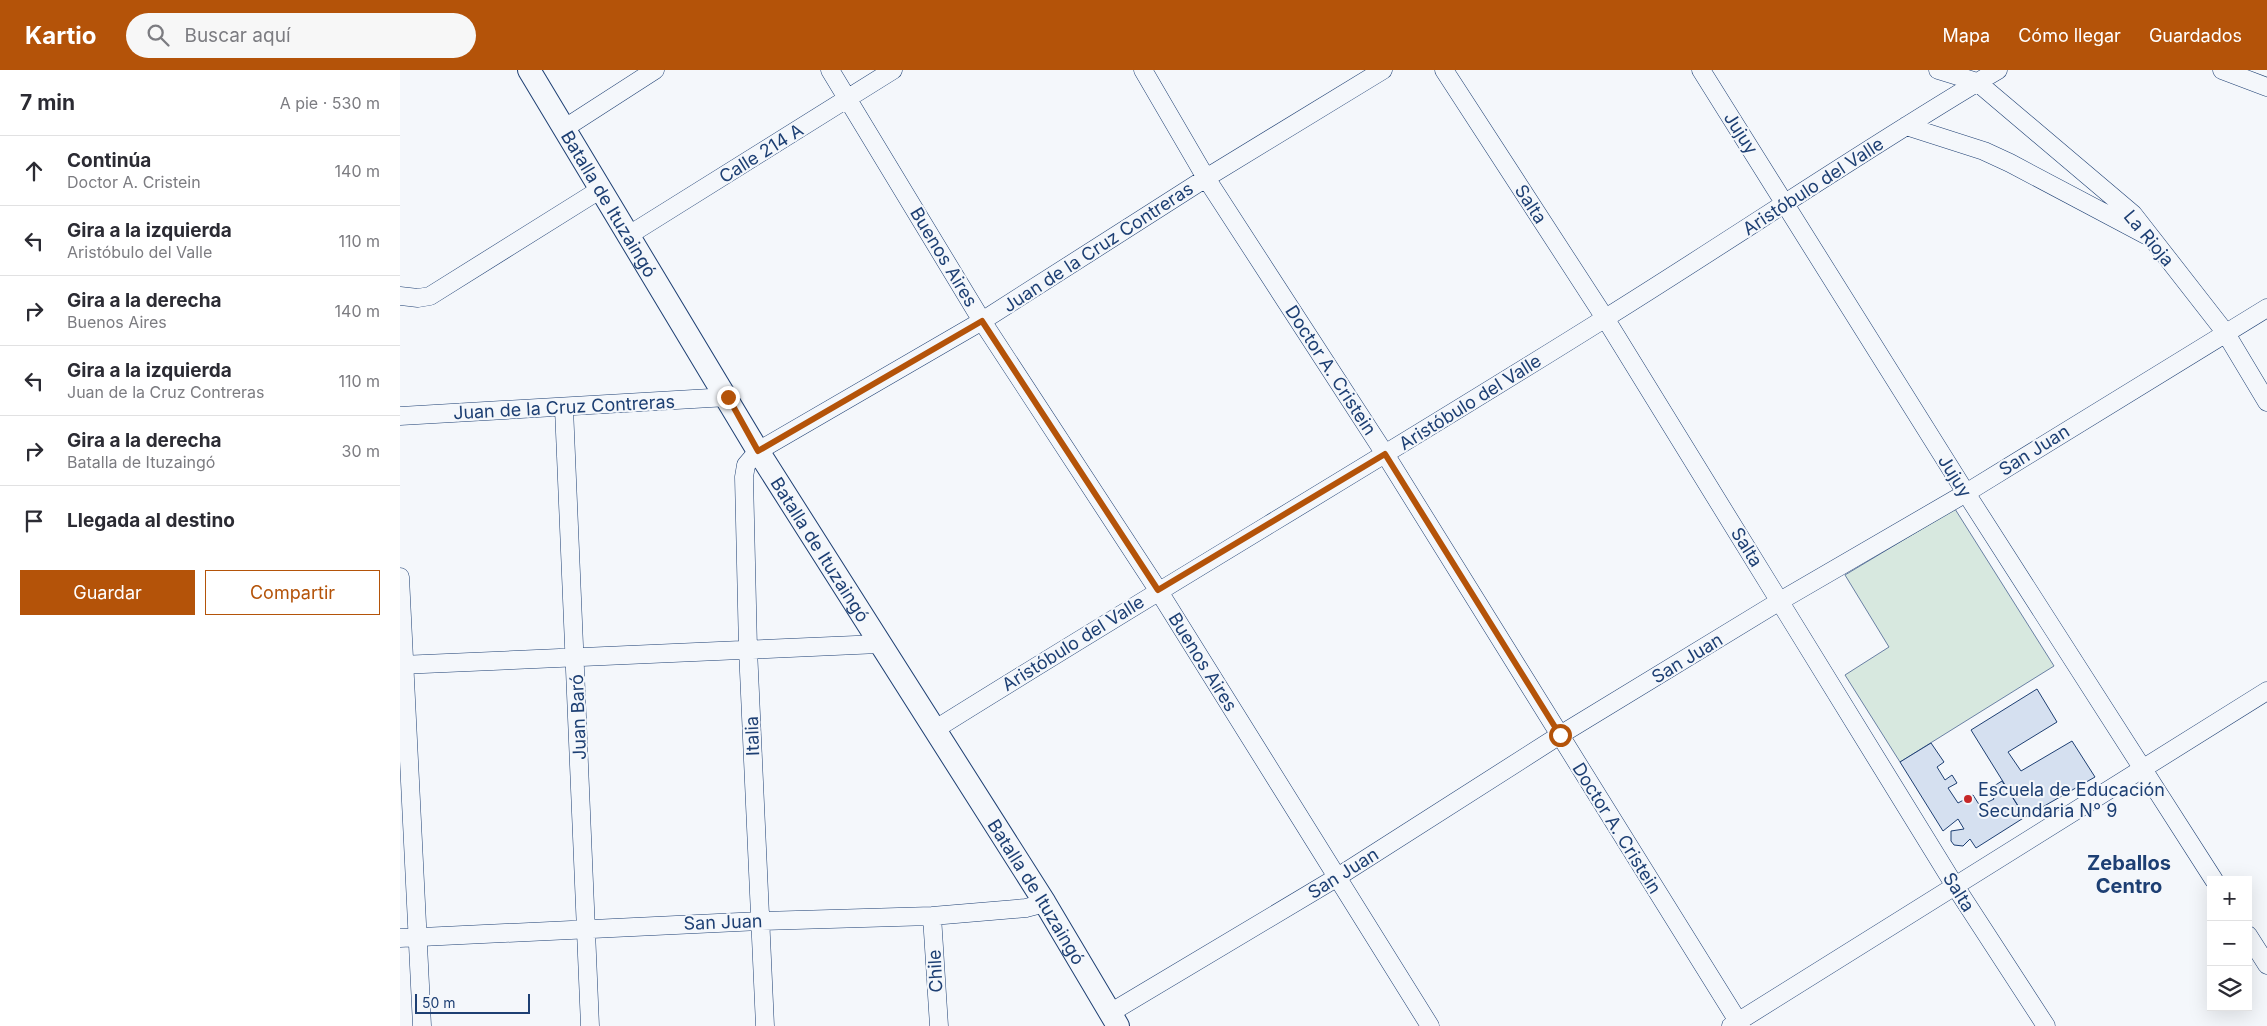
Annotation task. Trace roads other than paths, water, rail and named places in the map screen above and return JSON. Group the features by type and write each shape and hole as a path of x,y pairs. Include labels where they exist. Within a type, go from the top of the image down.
{"main road":[{"name":"Batalla de Ituzaingó","path":"529,70 728,397 758,451 1045,903 1114,1020"}],"street":[{"path":"565,128 655,70"},
{"name":"Buenos Aires","path":"830,70 982,321 1158,590 1430,1026"},
{"name":"Calle 214 A","path":"629,235 893,70"},
{"name":"Doctor A. Cristein","path":"1143,70 1206,178 1385,454 1560,735 1736,1025"},
{"name":"Juan de la Cruz Contreras","path":"758,451 982,321 1206,178 1383,70"},
{"name":"Salta","path":"1444,70 1605,318 1955,886 2046,1026"},
{"name":"Jujuy","path":"1701,70 1966,493 2211,876"},
{"path":"1938,70 1977,82"},
{"name":"Aristóbulo del Valle","path":"934,730 1158,590 1385,454 1605,318 1906,126 1998,70"},
{"path":"2222,70 2267,87"},
{"name":"La Rioja","path":"1977,82 2133,214 2224,332 2267,402"},
{"path":"1906,126 2002,159 2152,238"},
{"path":"400,296 418,298 430,296 600,189"},
{"name":"San Juan","path":"1114,1020 1560,735 1780,601 1966,493 2224,332 2267,308"},
{"name":"Juan de la Cruz Contreras","path":"400,416 728,397"},
{"name":"Juan Baró","path":"564,408 576,656 590,1026"},
{"name":"Italia","path":"758,451 746,465 744,477 748,649 766,1026"},
{"path":"400,577 402,665 422,1026"},
{"path":"402,665 879,644"},
{"path":"1736,1025 2267,691"},
{"name":"San Juan","path":"400,938 585,928 932,916 1026,908 1045,903"},
{"name":"Chile","path":"932,916 939,1026"},
{"path":"2252,941 2267,964"}],"place":[{"name":"Escuela de Educación Secundaria N° 9","path":"1968,799"}],"district":[{"name":"Zeballos Centro","path":"2129,874"}]}
